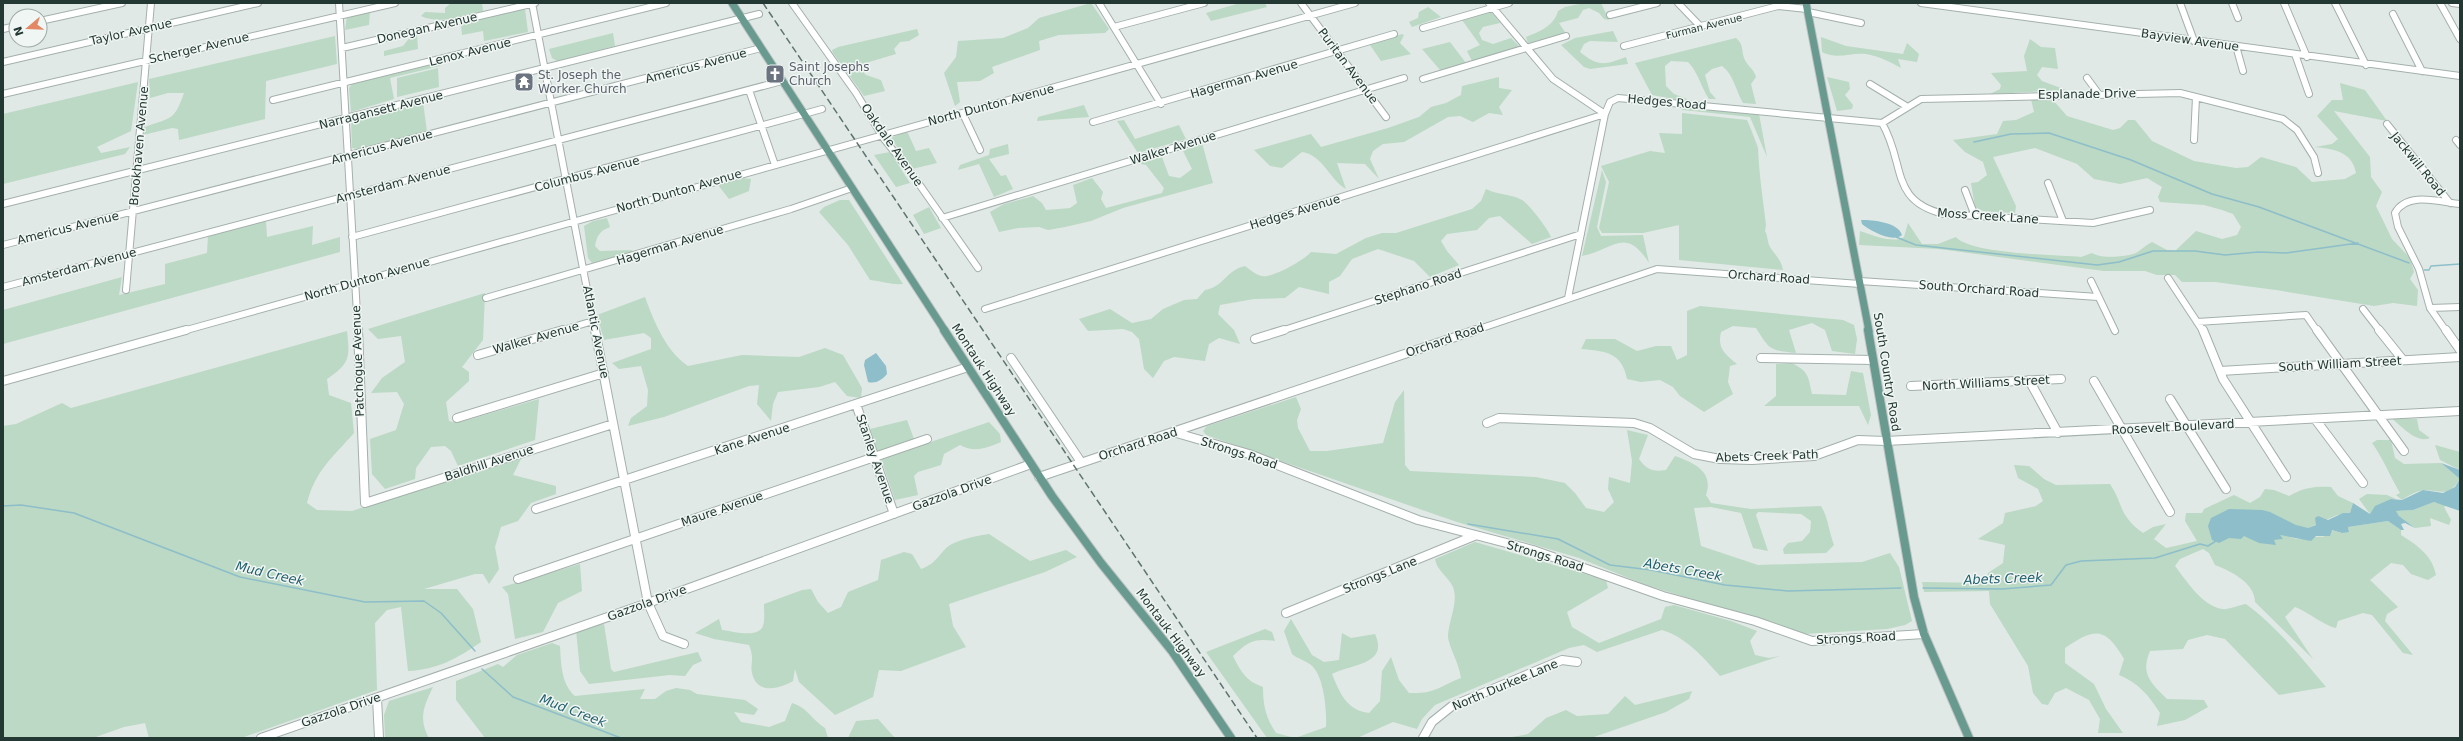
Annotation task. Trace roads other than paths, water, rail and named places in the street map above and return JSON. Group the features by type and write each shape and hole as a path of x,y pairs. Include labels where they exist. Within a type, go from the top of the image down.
{"main road":[{"name":"Montauk Highway","path":"732,3 1039,477 1093,552 1172,651 1231,738"},
{"name":"South Country Road","path":"1807,8 1830,117 1914,597 1924,634 1969,738"}],"street":[{"path":"48,19 122,3"},
{"name":"Brookhaven Avenue","path":"126,290 151,3"},
{"name":"Taylor Avenue","path":"3,62 258,3"},
{"name":"Patchogue Avenue","path":"339,3 347,118 352,237 356,283 365,503"},
{"name":"Scherger Avenue","path":"3,94 396,3"},
{"name":"Atlantic Avenue","path":"533,3 544,68 648,603 663,636 684,644"},
{"name":"Donegan Avenue","path":"342,48 533,3"},
{"name":"Lenox Avenue","path":"273,100 666,3"},
{"name":"Oakdale Avenue","path":"792,3 856,93 882,135 978,268"},
{"path":"1099,3 1161,104"},
{"path":"1114,27 1204,3"},
{"name":"Puritan Avenue","path":"1301,3 1386,116"},
{"name":"North Dunton Avenue","path":"3,381 827,150 963,114 1355,3"},
{"path":"1423,28 1491,5 1509,3"},
{"path":"1610,15 1657,3"},
{"path":"1678,3 1701,27"},
{"name":"Bayview Avenue","path":"1921,3 2366,65 2460,76"},
{"path":"2180,3 2194,41"},
{"path":"2232,3 2238,18"},
{"path":"2284,3 2308,57"},
{"path":"2335,3 2366,65"},
{"path":"2440,3 2460,39"},
{"path":"2452,3 2460,4"},
{"path":"1491,5 1553,79 1605,114"},
{"name":"Furman Avenue","path":"1624,46 1778,6 1807,8 1861,23"},
{"name":"Narragansett Avenue","path":"3,204 759,14"},
{"path":"2393,14 2422,71"},
{"name":"Hagerman Avenue","path":"1094,122 1161,104 1394,34"},
{"path":"1423,79 1566,36"},
{"path":"2236,46 2243,71"},
{"name":"Americus Avenue","path":"3,245 729,58 761,48"},
{"path":"2295,54 2309,94"},
{"name":"Walker Avenue","path":"942,218 1366,91 1404,78"},
{"path":"2087,78 2098,93"},
{"name":"Amsterdam Avenue","path":"3,287 782,81"},
{"path":"1870,84 1906,106"},
{"path":"749,90 775,165"},
{"name":"Esplanade Drive","path":"1882,123 1906,106 1921,99 1930,98 2174,92 2287,121 2297,130 2314,157 2318,173"},
{"path":"2194,140 2196,97"},
{"name":"Hedges Road","path":"1568,298 1605,114 1610,102 1618,98 1830,117"},
{"name":"Columbus Avenue","path":"352,237 566,180 822,109"},
{"path":"963,114 980,150"},
{"name":"Hedges Avenue","path":"985,309 1605,114"},
{"path":"1830,117 1882,123"},
{"name":"Moss Creek Lane","path":"1882,123 1892,137 1903,187 1909,198 1921,208 1937,214 2100,222 2150,210"},
{"name":"Jackwill Road","path":"2386,124 2450,203"},
{"path":"2048,183 2063,221"},
{"name":"Hagerman Avenue","path":"486,298 791,209 852,188"},
{"path":"1964,190 1975,216"},
{"path":"2460,204 2418,199 2401,206 2395,213 2398,227 2419,269 2430,308 2460,350"},
{"name":"Stephano Road","path":"1255,339 1581,234"},
{"name":"Orchard Road","path":"1039,477 1657,269 1860,283"},
{"path":"2168,278 2211,346 2223,380 2286,477"},
{"path":"2091,281 2115,331"},
{"name":"South Orchard Road","path":"1860,283 2098,297"},
{"path":"2430,308 2460,307"},
{"path":"2363,309 2403,360"},
{"path":"2197,322 2306,315 2404,451"},
{"name":"Walker Avenue","path":"478,355 594,321"},
{"name":"South William Street","path":"2220,371 2460,357"},
{"path":"1011,358 1081,462"},
{"path":"1761,358 1873,360"},
{"name":"Kane Avenue","path":"536,509 968,367"},
{"path":"457,418 604,373"},
{"name":"North Williams Street","path":"1911,386 2061,379"},
{"path":"2029,380 2058,433"},
{"path":"2094,381 2121,430 2170,512"},
{"path":"2170,399 2226,489"},
{"name":"Stanley Avenue","path":"856,404 894,514"},
{"name":"Roosevelt Boulevard","path":"1886,441 2121,430 2460,411"},
{"name":"Abets Creek Path","path":"1487,423 1499,418 1634,423 1655,429 1693,454 1726,459 1814,456 1824,454 1845,443 1860,439 1886,441"},
{"path":"2315,419 2363,483"},
{"name":"Baldhill Avenue","path":"365,503 613,424"},
{"name":"Strongs Road","path":"1173,432 1249,454 1418,520 1474,536 1533,550 1663,596 1755,621 1812,641 1924,634"},
{"name":"Maure Avenue","path":"518,579 927,439"},
{"name":"Gazzola Drive","path":"262,738 648,603 1031,464"},
{"name":"Strongs Lane","path":"1286,613 1474,536"},
{"name":"North Durkee Lane","path":"1423,738 1432,722 1452,706 1562,660 1576,662"},
{"path":"377,698 379,738"}],"water":[{"path":"1861,220 1878,221 1896,227 1902,235 1893,238 1887,237 1871,230 1862,224"},
{"path":"876,353 886,366 887,374 879,381 868,382 864,365 865,360"},
{"path":"2441,463 2460,470 2460,479"},
{"path":"2460,479 2460,511 2434,502 2413,510 2396,511 2399,516 2415,528 2405,523 2401,524 2404,530 2401,530 2388,521 2348,527 2349,532 2342,533 2332,530 2330,536 2316,536 2311,541 2280,535 2283,539 2274,540 2276,545 2259,543 2244,536 2241,539 2229,538 2219,543 2212,540 2208,526 2211,518 2229,509 2262,510 2270,512 2296,525 2308,528 2316,525 2315,518 2318,516 2328,520 2343,513 2350,513 2353,503 2370,514 2375,506 2391,499 2402,500 2423,490 2443,493 2455,487"}],"waterway":[{"path":"1974,142 2011,134 2049,133 2131,160 2212,194 2259,207 2356,243"},
{"path":"1896,237 1916,245 2097,265 2119,262 2153,251 2195,251 2225,255 2258,252 2286,253 2356,243"},
{"path":"2356,243 2409,263"},
{"path":"2424,270 2429,270 2431,266 2460,264"},
{"name":"Mud Creek","path":"3,506 21,505 74,513 240,577 365,602 424,601 441,613 475,651"},
{"name":"Abets Creek","path":"1468,524 1558,539 1610,565 1651,570 1725,585 1788,591 1901,588"},
{"name":"Abets Creek","path":"1923,588 2002,589 2051,585 2066,565 2081,561 2155,558 2200,544 2208,546 2216,541"},
{"name":"Mud Creek","path":"482,669 513,697 621,738"}],"railway":[{"path":"763,3 1257,738"}],"place":[{"name":"Saint Josephs Church","path":"775,74"},
{"name":"St. Joseph the Worker Church","path":"524,82"}]}
